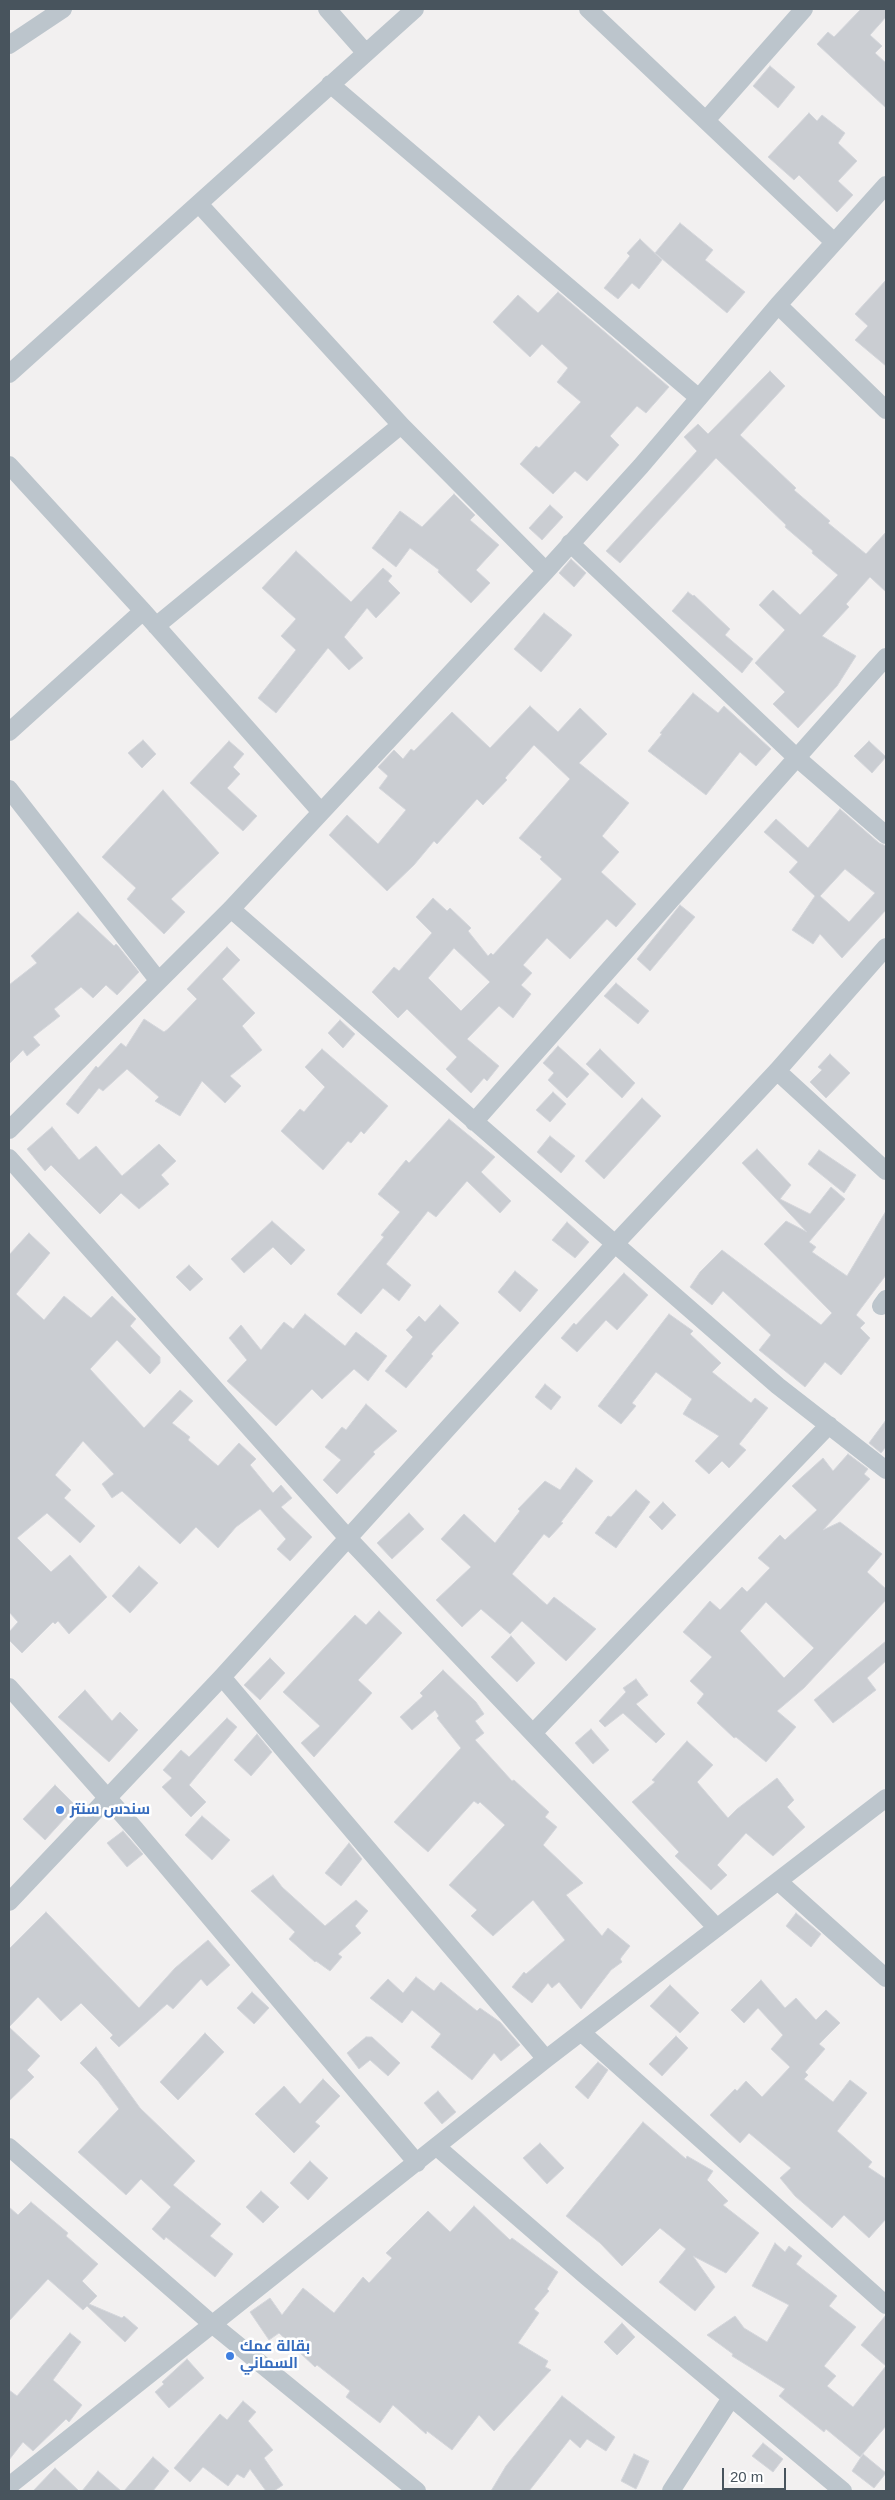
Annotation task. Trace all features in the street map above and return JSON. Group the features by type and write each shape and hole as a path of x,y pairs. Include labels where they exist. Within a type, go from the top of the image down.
{"street":[{"path":"9,45 63,9"},
{"path":"328,9 365,52"},
{"path":"9,374 415,9"},
{"path":"588,9 834,242"},
{"path":"706,119 804,9"},
{"path":"330,84 699,398"},
{"path":"9,1130 231,908 546,570 642,466 778,305 886,185"},
{"path":"199,204 401,425 546,570"},
{"path":"778,305 886,410"},
{"path":"156,626 401,425"},
{"path":"9,465 156,626 320,812"},
{"path":"570,543 797,758 886,834"},
{"path":"9,732 143,612"},
{"path":"474,1122 886,658"},
{"path":"9,789 158,980"},
{"path":"231,908 778,1386 886,1470"},
{"path":"9,1902 222,1677 614,1244 777,1071 886,947"},
{"path":"777,1071 886,1171"},
{"path":"9,1158 347,1537 534,1732 717,1928"},
{"path":"534,1732 829,1424"},
{"path":"222,1677 546,2059"},
{"path":"9,1687 107,1800 136,1830 417,2163"},
{"path":"9,2486 546,2059 886,1798"},
{"path":"779,1882 886,1978"},
{"path":"581,2032 886,2305"},
{"path":"9,2147 212,2324 417,2491"},
{"path":"437,2147 843,2491"},
{"path":"671,2491 731,2398"}],"building":[{"path":"861,9 886,9 886,17 870,35 882,46 875,53 886,63 886,108 817,44 828,32 834,37"},
{"path":"770,66 795,87 778,108 753,86"},
{"path":"809,113 817,121 822,115 845,133 838,143 857,161 838,181 853,195 837,212 799,175 794,180 768,157"},
{"path":"680,223 713,250 705,260 745,292 727,313 655,253"},
{"path":"640,239 662,260 639,289 632,283 618,299 604,288 630,256 627,253"},
{"path":"886,280 886,366 855,340 868,326 855,314"},
{"path":"558,292 669,387 646,413 637,406 610,436 619,445 587,481 575,471 553,494 520,464 536,446 539,448 581,402 557,382 568,368 542,344 530,357 493,322 518,295 538,313"},
{"path":"770,371 785,386 740,435 796,488 794,490 830,521 828,523 866,554 886,532 886,592 870,577 846,604 849,607 822,636 856,656 837,686 798,728 773,704 785,692 755,663 785,630 759,605 773,590 800,615 838,575 812,553 813,551 785,527 786,525 716,458 620,563 606,551 697,451 684,437 698,424 708,434"},
{"path":"454,494 475,515 470,520 499,545 476,570 490,583 471,603 438,572 439,570 410,548 396,567 372,548 400,511 422,527"},
{"path":"550,505 563,517 542,540 529,528"},
{"path":"296,551 351,602 383,568 392,576 388,581 400,593 376,618 367,608 344,637 363,658 349,670 328,648 276,713 258,698 296,650 281,636 296,619 262,588"},
{"path":"571,559 586,573 574,587 559,573"},
{"path":"688,592 694,595 730,629 725,635 753,659 742,673 672,611"},
{"path":"544,613 572,635 541,672 514,649"},
{"path":"693,693 718,713 724,706 771,749 756,766 740,752 706,795 648,751 662,734 660,733"},
{"path":"530,706 558,732 580,708 607,734 579,763 629,803 602,836 619,852 601,872 636,904 616,927 607,919 570,959 547,938 523,965 532,973 521,985 531,994 513,1018 499,1006 467,1039 499,1066 487,1081 484,1078 471,1093 446,1069 457,1057 407,1009 398,1018 372,992 394,967 399,971 432,933 416,917 433,898 447,911 450,908 471,928 468,931 488,956 491,953 493,955 562,879 540,859 542,857 519,838 570,779 534,745 505,778 507,780 483,805 477,799 437,844 434,841 414,865 387,891 329,835 347,815 378,844 406,810 379,788 388,776 378,767 394,750 403,759 411,749 414,751 452,712 490,748","holes":["454,948 490,982 461,1011 428,978"]},
{"path":"143,740 156,754 142,768 128,753"},
{"path":"229,741 244,754 233,767 240,774 227,788 257,816 243,831 190,783"},
{"path":"869,741 886,757 872,773 854,756"},
{"path":"163,790 219,853 171,899 185,912 164,934 127,899 136,888 102,857"},
{"path":"840,809 879,843 886,846 886,910 842,958 820,934 813,944 792,930 815,896 789,872 798,862 764,832 776,819 808,848","holes":["845,869 875,893 849,922 820,896"]},
{"path":"680,905 695,917 650,971 637,959"},
{"path":"78,912 114,946 116,944 139,972 117,995 106,985 93,998 81,987 54,1009 60,1016 33,1037 40,1045 27,1056 23,1050 9,1064 9,985 37,963 31,956"},
{"path":"227,947 240,960 222,979 255,1013 242,1026 262,1050 230,1076 241,1086 225,1103 202,1081 180,1116 155,1101 159,1097 127,1069 103,1091 99,1088 78,1114 66,1104 96,1066 98,1068 121,1043 126,1047 144,1019 164,1032 168,1029 197,999 187,989"},
{"path":"616,983 649,1011 638,1024 604,996"},
{"path":"340,1020 355,1034 343,1048 328,1033"},
{"path":"558,1046 589,1074 567,1098 548,1080 554,1073 543,1063"},
{"path":"322,1049 388,1106 364,1134 361,1131 351,1143 348,1141 323,1170 281,1131 300,1109 304,1112 325,1087 305,1067"},
{"path":"600,1049 635,1083 622,1098 586,1064"},
{"path":"830,1054 850,1073 826,1098 810,1082 822,1070 818,1067"},
{"path":"553,1092 566,1104 550,1122 536,1110"},
{"path":"642,1098 661,1116 604,1179 585,1161"},
{"path":"449,1119 495,1157 481,1172 511,1201 500,1213 467,1181 436,1217 428,1211 386,1264 411,1285 399,1301 383,1288 361,1314 337,1294 384,1237 381,1235 400,1212 378,1194 406,1160 409,1163"},
{"path":"52,1127 79,1160 96,1146 122,1176 159,1144 176,1161 161,1175 169,1184 139,1209 121,1193 100,1214 51,1165 45,1171 27,1149"},
{"path":"550,1136 575,1156 561,1173 537,1152"},
{"path":"757,1149 791,1185 780,1199 810,1214 831,1187 845,1199 809,1242 816,1247 812,1252 847,1276 886,1211 886,1275 856,1315 865,1323 860,1328 870,1338 841,1375 825,1362 805,1387 759,1350 771,1335 723,1291 712,1305 690,1287 700,1272 722,1250 821,1325 832,1313 764,1244 786,1221 807,1232 742,1163"},
{"path":"819,1150 856,1175 844,1193 808,1164"},
{"path":"272,1221 305,1250 291,1265 273,1247 244,1273 231,1259"},
{"path":"567,1222 589,1242 575,1258 552,1240"},
{"path":"29,1233 50,1253 16,1294 44,1320 64,1296 91,1318 112,1296 136,1319 130,1326 160,1357 160,1363 150,1374 117,1340 90,1369 144,1428 180,1390 193,1401 172,1423 190,1437 188,1440 218,1466 239,1443 256,1459 250,1465 273,1493 281,1485 292,1498 281,1507 312,1537 290,1561 277,1549 286,1539 260,1509 236,1527 218,1548 196,1527 180,1544 122,1491 112,1498 102,1484 114,1474 83,1441 55,1475 71,1490 64,1498 95,1526 80,1543 47,1513 17,1538 51,1572 70,1555 107,1597 69,1634 58,1621 55,1624 53,1622 22,1653 9,1640 9,1632 18,1622 9,1612 9,1255"},
{"path":"189,1265 203,1279 190,1291 176,1277"},
{"path":"515,1271 538,1290 520,1312 498,1292"},
{"path":"624,1273 648,1295 617,1330 606,1320 577,1352 561,1338 574,1323 576,1325"},
{"path":"440,1305 459,1323 431,1354 433,1356 406,1388 385,1371 413,1337 406,1330 419,1316 425,1322"},
{"path":"305,1314 345,1346 356,1332 387,1356 368,1381 354,1369 322,1399 312,1389 276,1426 227,1381 247,1360 229,1338 241,1325 261,1350 284,1322 293,1329"},
{"path":"669,1314 693,1331 690,1334 721,1363 712,1372 751,1403 755,1398 768,1408 739,1444 746,1450 729,1468 722,1461 709,1474 695,1461 719,1436 683,1414 692,1399 656,1372 632,1403 636,1406 621,1424 598,1406"},
{"path":"545,1384 561,1397 551,1410 535,1397"},
{"path":"366,1404 397,1431 373,1452 375,1454 337,1494 323,1480 341,1460 325,1447 342,1427 346,1430"},
{"path":"886,1420 886,1447 881,1453 869,1443"},
{"path":"848,1454 868,1469 864,1474 870,1479 823,1530 840,1522 882,1554 867,1572 886,1589 886,1600 804,1688 777,1711 796,1727 766,1762 736,1737 734,1738 697,1703 704,1694 690,1681 712,1657 683,1632 710,1601 720,1610 742,1587 747,1592 770,1568 758,1558 780,1535 785,1540 817,1510 792,1486 823,1458 833,1471","holes":["766,1602 814,1648 784,1678 740,1631"]},
{"path":"576,1468 593,1481 561,1522 563,1523 549,1538 544,1534 512,1574 547,1605 554,1597 596,1629 566,1661 522,1621 510,1634 481,1609 462,1627 436,1600 471,1567 441,1539 464,1514 495,1543 520,1511 518,1509 545,1481 560,1490"},
{"path":"636,1490 650,1502 616,1548 595,1533 608,1516 611,1517"},
{"path":"663,1502 676,1515 662,1530 649,1517"},
{"path":"409,1513 424,1529 392,1559 377,1543"},
{"path":"139,1566 158,1583 130,1613 112,1596"},
{"path":"379,1611 402,1633 358,1680 372,1693 314,1757 301,1743 320,1726 283,1692 355,1615 366,1625"},
{"path":"511,1636 535,1663 517,1682 491,1657"},
{"path":"886,1641 886,1661 867,1678 876,1690 833,1723 814,1700"},
{"path":"270,1658 285,1673 260,1700 244,1685"},
{"path":"443,1670 476,1702 484,1714 475,1721 484,1733 475,1740 512,1781 514,1780 549,1812 545,1817 557,1827 543,1845 583,1883 566,1895 602,1936 608,1928 630,1946 620,1959 622,1962 611,1970 581,2009 559,1982 552,1988 548,1983 532,2003 512,1987 524,1972 526,1974 565,1940 533,1900 493,1936 471,1916 477,1910 449,1885 505,1825 480,1802 478,1804 474,1801 428,1852 394,1822 461,1748 437,1718 439,1716 435,1710 412,1730 400,1717 423,1696 420,1693"},
{"path":"636,1679 648,1695 636,1704 665,1734 656,1743 623,1713 605,1727 599,1721 626,1692 623,1688"},
{"path":"85,1690 112,1721 120,1712 138,1730 109,1762 58,1717"},
{"path":"227,1718 237,1727 189,1785 206,1802 191,1817 162,1787 172,1778 163,1770 181,1750 189,1757"},
{"path":"591,1729 609,1750 593,1764 575,1743"},
{"path":"257,1734 272,1752 251,1776 234,1760"},
{"path":"687,1741 713,1765 697,1782 728,1818 777,1778 794,1800 787,1807 805,1827 773,1856 746,1833 717,1865 727,1875 711,1890 675,1856 679,1852 632,1802 655,1782 652,1780"},
{"path":"55,1785 76,1806 45,1840 23,1819"},
{"path":"202,1816 230,1840 212,1860 185,1835"},
{"path":"123,1831 143,1854 127,1867 107,1843"},
{"path":"349,1843 362,1859 341,1886 325,1873"},
{"path":"273,1875 282,1887 325,1926 356,1900 368,1911 355,1926 361,1933 338,1954 342,1957 330,1971 315,1962 289,1939 295,1932 251,1891"},
{"path":"46,1912 139,2008 175,1968 208,1940 230,1965 207,1986 201,1979 173,2009 167,2004 119,2047 110,2038 113,2035 81,2003 61,2021 38,1997 9,2027 9,1949"},
{"path":"796,1913 821,1934 811,1947 786,1926"},
{"path":"416,1977 434,1991 441,1982 477,2011 480,2008 500,2022 520,2045 501,2061 494,2053 472,2080 431,2047 441,2034 412,2010 402,2023 370,1998 388,1979 403,1993"},
{"path":"761,1980 785,2008 796,1998 816,2020 826,2010 840,2023 819,2044 825,2049 805,2072 808,2075 804,2079 833,2102 850,2080 867,2093 837,2131 872,2162 868,2167 886,2179 886,2219 869,2238 844,2215 832,2228 795,2196 780,2178 791,2168 749,2133 740,2143 710,2115 735,2089 737,2091 746,2081 762,2097 790,2067 771,2049 783,2035 758,2008 744,2023 731,2010"},
{"path":"670,1985 699,2013 680,2033 650,2006"},
{"path":"252,1992 269,2008 254,2024 237,2008"},
{"path":"9,2027 40,2056 27,2070 34,2077 9,2101"},
{"path":"205,2033 224,2052 178,2100 160,2082"},
{"path":"676,2036 688,2048 662,2076 649,2064"},
{"path":"366,2037 372,2037 400,2063 388,2076 370,2060 359,2069 347,2053"},
{"path":"96,2047 140,2108 195,2161 173,2185 221,2224 210,2236 233,2254 215,2277 166,2237 164,2240 152,2229 171,2207 141,2179 126,2195 78,2152 119,2109 98,2081 80,2063"},
{"path":"598,2062 608,2070 588,2099 575,2087"},
{"path":"323,2079 340,2096 315,2122 320,2126 294,2153 255,2114 284,2086 300,2104"},
{"path":"438,2091 456,2112 442,2124 424,2103"},
{"path":"643,2122 686,2159 687,2156 713,2171 707,2180 728,2201 723,2205 759,2233 726,2273 693,2256 715,2287 695,2311 659,2282 686,2249 660,2228 622,2266 600,2243 566,2216"},
{"path":"540,2143 564,2168 547,2184 523,2158"},
{"path":"310,2161 328,2178 308,2200 290,2183"},
{"path":"261,2191 279,2207 263,2223 246,2207"},
{"path":"31,2202 68,2233 66,2236 98,2264 82,2281 97,2296 89,2304 122,2318 124,2316 138,2328 125,2342 87,2306 83,2310 48,2279 9,2321 9,2207 18,2215"},
{"path":"474,2206 510,2240 512,2238 558,2272 547,2289 549,2291 534,2309 539,2313 518,2343 548,2361 545,2367 551,2370 494,2431 479,2415 452,2450 427,2431 426,2434 393,2405 380,2423 346,2397 350,2391 317,2365 315,2367 279,2333 269,2340 250,2312 270,2298 282,2315 303,2288 334,2313 363,2277 369,2283 392,2258 386,2253 428,2211 450,2232"},
{"path":"775,2243 785,2252 789,2246 802,2256 796,2264 837,2296 829,2306 856,2327 824,2366 836,2376 827,2386 853,2407 886,2366 886,2426 860,2457 826,2429 824,2432 779,2396 785,2389 732,2356 733,2354 707,2335 735,2316 744,2328 767,2342 789,2305 752,2286"},
{"path":"886,2315 886,2366 861,2345"},
{"path":"622,2323 635,2337 617,2355 604,2342"},
{"path":"70,2333 81,2342 53,2380 82,2405 69,2422 66,2419 33,2451 23,2442 9,2460 9,2390 17,2396"},
{"path":"187,2359 204,2378 169,2408 155,2392 164,2384 162,2382"},
{"path":"562,2396 615,2437 606,2451 587,2439 580,2448 570,2439 529,2491 491,2491 506,2466"},
{"path":"243,2401 256,2412 248,2421 273,2450 264,2458 283,2485 274,2491 266,2491 250,2469 244,2478 237,2474 228,2486 203,2467 190,2482 174,2468 220,2414 227,2420"},
{"path":"763,2443 783,2459 773,2472 752,2456"},
{"path":"634,2454 649,2461 636,2489 621,2481"},
{"path":"863,2454 886,2473 874,2488 852,2471"},
{"path":"153,2457 169,2471 153,2491 124,2491"},
{"path":"55,2468 79,2491 33,2491"},
{"path":"98,2471 121,2491 82,2491"}],"place":[{"name":"سندس سنتر","path":"60,1810"},
{"name":"بقالة عمك السماني","path":"230,2356"}]}
